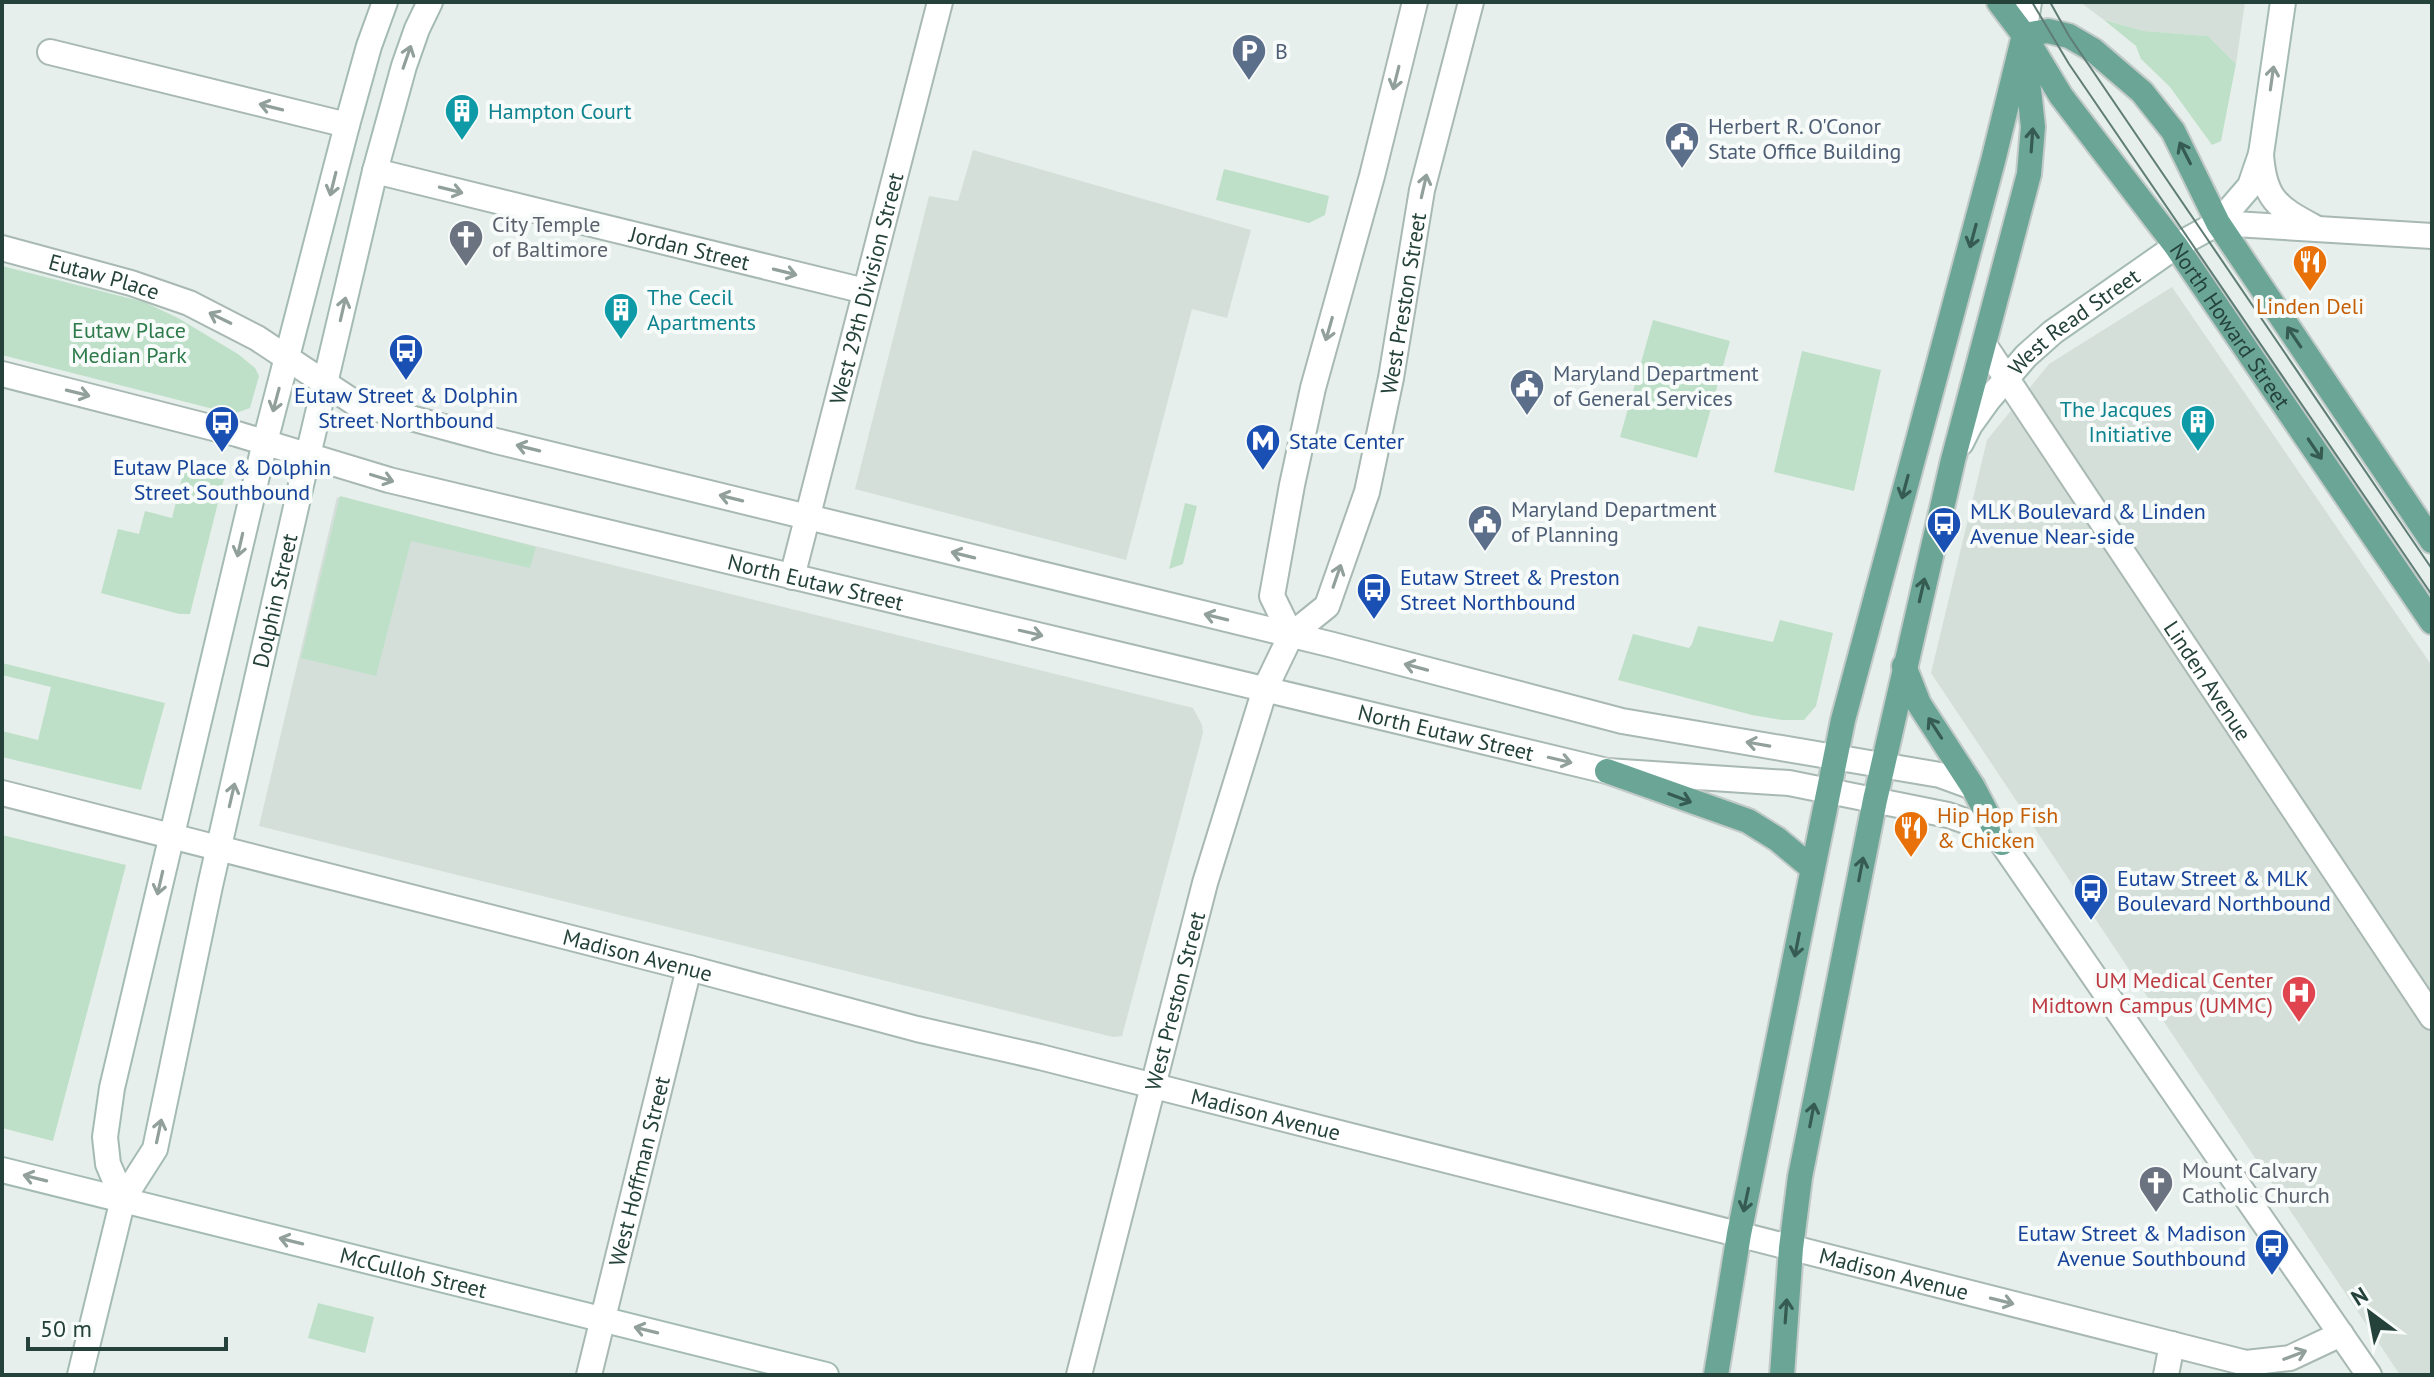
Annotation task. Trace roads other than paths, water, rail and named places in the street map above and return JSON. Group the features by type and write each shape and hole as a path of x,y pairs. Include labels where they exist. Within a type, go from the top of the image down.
{"main road":[{"name":"North Howard Street","path":"1999,2 2024,35 2061,96 2176,246 2432,622"},
{"name":"North Howard Street","path":"2024,35 2048,31 2069,36 2093,50 2142,92 2173,131 2218,223 2432,541"},
{"path":"1782,1375 1791,1248 1800,1177 1875,800 1953,460 2029,174 2033,127 2024,35"},
{"path":"1716,1375 1739,1234 1834,758 2024,35"},
{"path":"1904,666 1919,704 1973,787 2002,843"},
{"path":"1607,771 1748,821 1777,839 1812,868"}],"street":[{"path":"123,1199 108,1164 105,1137 108,1115 265,442 347,125 385,2"},
{"name":"Dolphin Street","path":"80,1375 123,1199 155,1149 219,848 375,171 404,66 430,2"},
{"name":"West 29th Division Street","path":"792,577 940,2"},
{"path":"1291,635 1272,596 1292,485 1313,388 1372,176 1415,2"},
{"name":"West Preston Street","path":"1079,1375 1205,883 1265,689 1291,635 1327,606 1367,492 1391,378 1422,190 1471,2"},
{"path":"2024,35 2029,2"},
{"path":"2218,223 2250,186 2261,154 2283,2"},
{"path":"50,52 347,125"},
{"path":"2261,154 2264,184 2270,195 2296,218 2323,232"},
{"name":"Jordan Street","path":"375,171 865,291"},
{"path":"2218,223 2323,232 2432,236"},
{"name":"West Read Street","path":"1953,460 1970,425 2006,379 2053,332 2176,246 2218,223"},
{"name":"Eutaw Place","path":"2,248 131,283 189,303 239,327 288,357"},
{"name":"Linden Avenue","path":"1985,346 2432,1017"},
{"path":"288,357 355,403 496,441 1291,635 1622,721 1940,775 1973,787"},
{"path":"2,374 265,442"},
{"name":"North Eutaw Street","path":"265,442 389,480 1607,771 1789,783 1963,819 1977,825 2002,843 2369,1375"},
{"name":"Madison Avenue","path":"2,793 917,1029 1152,1085 2246,1363 2290,1358 2341,1334"},
{"name":"West Hoffman Street","path":"589,1375 689,968"},
{"name":"McCulloh Street","path":"2,1170 826,1375"},
{"path":"2166,1375 2172,1344"}],"tram line":[{"path":"2032,2 2069,64 2432,595"},
{"path":"2050,2 2069,36 2432,569"}],"place":[{"name":"B","path":"1249,82"},
{"name":"Hampton Court","path":"462,142"},
{"name":"Herbert R. O'Conor State Office Building","path":"1682,170"},
{"name":"City Temple of Baltimore","path":"466,268"},
{"name":"Linden Deli","path":"2310,293"},
{"name":"The Cecil Apartments","path":"621,341"},
{"name":"Eutaw Street & Dolphin Street Northbound","path":"406,382"},
{"name":"Maryland Department of General Services","path":"1527,417"},
{"name":"The Jacques Initiative","path":"2198,453"},
{"name":"Eutaw Place & Dolphin Street Southbound","path":"222,454"},
{"name":"State Center","path":"1263,472"},
{"name":"Maryland Department of Planning","path":"1485,553"},
{"name":"MLK Boulevard & Linden Avenue Near-side","path":"1944,555"},
{"name":"Eutaw Street & Preston Street Northbound","path":"1374,621"},
{"name":"Hip Hop Fish & Chicken","path":"1911,859"},
{"name":"Eutaw Street & MLK Boulevard Northbound","path":"2091,922"},
{"name":"UM Medical Center Midtown Campus (UMMC)","path":"2299,1024"},
{"name":"Mount Calvary Catholic Church","path":"2156,1214"},
{"name":"Eutaw Street & Madison Avenue Southbound","path":"2272,1277"}],"park label":[{"name":"Eutaw Place Median Park","path":"129,342"}]}
